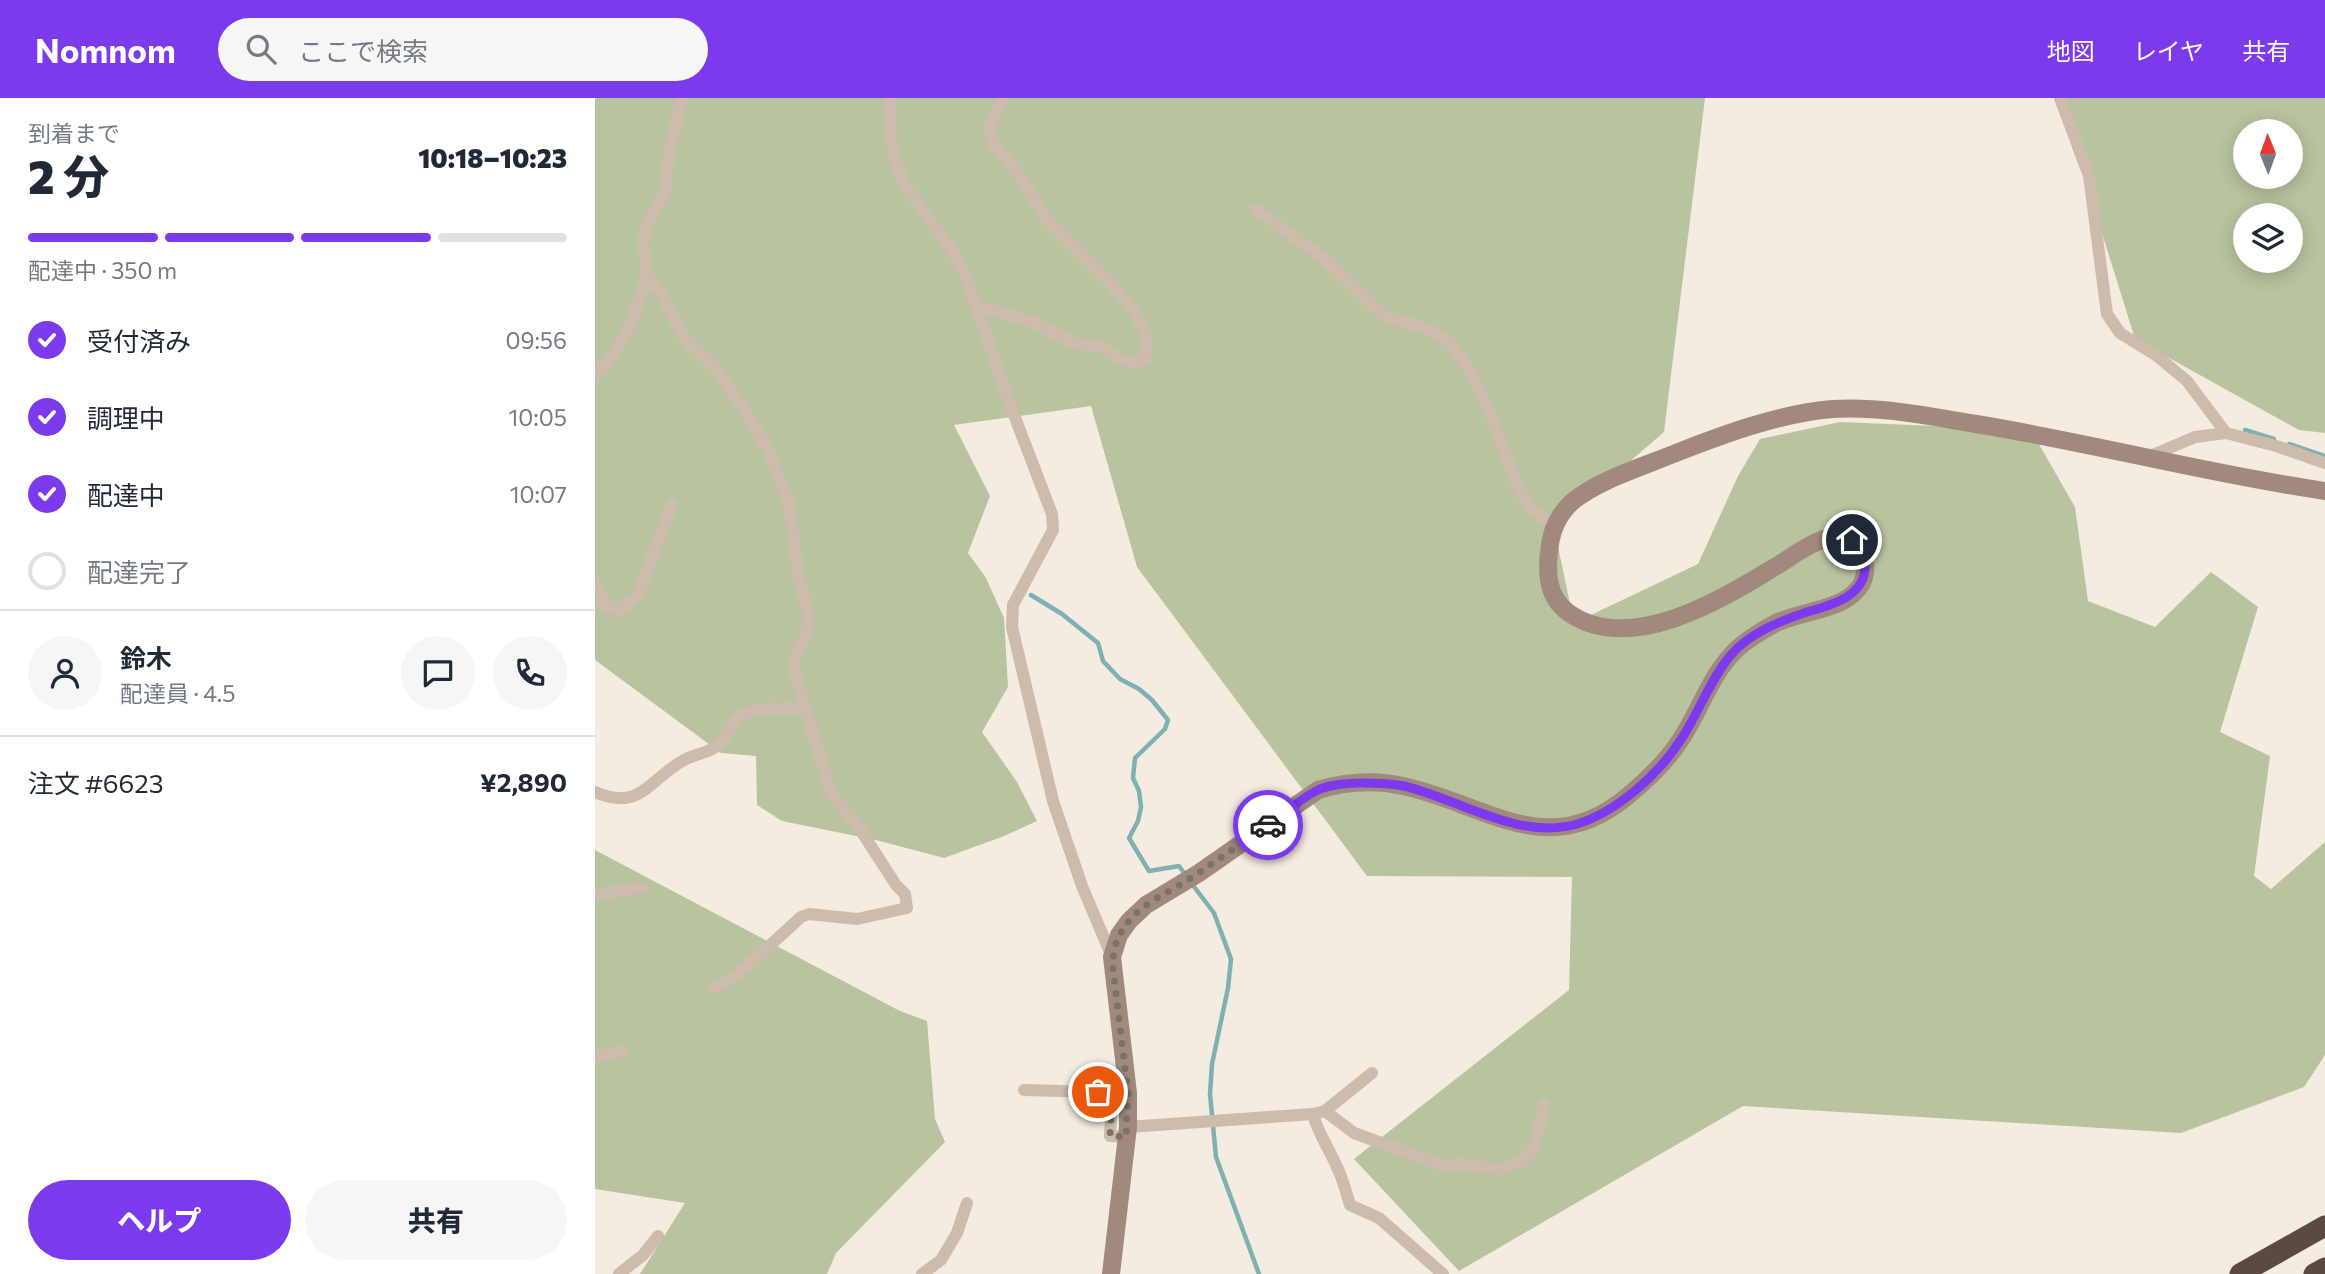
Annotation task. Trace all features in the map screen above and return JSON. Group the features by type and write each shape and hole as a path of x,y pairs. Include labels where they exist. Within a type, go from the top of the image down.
{"highway":[{"path":"2240,1274 2325,1226"},
{"path":"2314,1274 2325,1268"}],"street":[{"path":"595,375 620,347 635,314 646,275 643,242 646,227 665,192 669,151 682,98"},
{"path":"890,98 890,132 894,157 904,185 951,249 965,274 1052,514 1053,530 1013,605 1012,627 1053,801 1082,886 1112,957 1127,1083 1127,1132 1111,1274"},
{"path":"975,305 1033,322 1075,344 1100,346 1120,359 1134,363 1145,359 1146,335 1134,312 1110,283 1047,220 1021,178 992,142 989,125 1003,98"},
{"path":"2060,98 2089,176 2107,314 2120,333 2157,356 2187,381 2225,433"},
{"path":"1255,209 1321,256 1384,316 1431,330 1449,341 1470,371 1489,410 1519,490 1532,510 1554,527"},
{"path":"646,275 660,291 684,338 719,372 769,452 789,503 799,580 809,616 807,632 794,660 795,674 805,708 831,793 856,823 896,885 905,894 907,908 857,919 809,914 801,917 743,970 714,988"},
{"path":"1112,957 1119,935 1146,905 1199,873 1318,790 1335,785 1402,785 1516,825 1548,827 1574,825 1598,816 1627,797 1667,759 1730,656 1742,644 1779,621 1839,603 1863,581 1864,560 1859,545 1845,538 1833,537 1816,543 1742,588 1661,623 1627,629 1600,627 1581,621 1560,607 1553,594 1547,565 1554,527 1574,500 1612,479 1689,448 1809,412 1837,409 1896,411 2033,433 2269,483 2325,491"},
{"path":"2144,458 2195,437 2225,433 2276,446 2325,463"},
{"path":"595,585 607,607 619,610 639,593 672,504"},
{"path":"595,792 624,800 638,795 683,760 718,746 734,721 751,711 805,708"},
{"path":"595,895 642,887"},
{"path":"595,1058 622,1051"},
{"path":"1024,1090 1098,1092 1112,1097 1110,1136 1319,1112 1371,1073"},
{"path":"1319,1112 1353,1133 1444,1166 1462,1164 1498,1169 1522,1161 1534,1149 1544,1104"},
{"path":"1319,1112 1318,1133 1336,1163 1350,1205 1379,1217 1443,1274"},
{"path":"922,1274 941,1260 957,1233 967,1203"},
{"path":"619,1274 643,1255 658,1236"}],"green space":[{"path":"595,98 1705,98 1664,432 1554,527 1574,623 1698,564 1738,476 1760,439 1840,422 1936,426 2036,439 2075,507 2088,601 2155,627 2211,572 2258,607 2220,732 2270,756 2254,876 2271,889 2325,842 2325,1055 2304,1087 2181,1133 1743,1106 1459,1271 1354,1159 1569,990 1572,877 1367,876 1137,567 1091,406 954,425 990,496 968,553 986,578 1004,618 1008,687 982,732 1017,782 1037,821 944,858 876,840 782,821 757,805 756,756 721,753 595,660"},
{"path":"2060,98 2325,98 2325,433 2299,430 2135,339"},
{"path":"595,850 900,1011 927,1021 935,1119 945,1142 836,1253 827,1274 640,1274 685,1203 595,1189"}],"waterway":[{"path":"2245,430 2274,439"},
{"path":"2289,444 2325,456"},
{"path":"1031,595 1062,614 1098,643 1103,661 1120,679 1152,700 1168,720 1165,729 1135,758 1133,778 1139,791 1141,807 1138,821 1129,838 1149,871 1179,866 1187,877"},
{"path":"1192,884 1214,913 1231,959 1228,988 1212,1064 1210,1094 1216,1157 1259,1274"}],"way so far":[{"path":"1098,1092 1112,1097 1110,1136 1126,1137 1128,1093 1112,957 1119,935 1146,905 1199,873 1268,825"}],"route":[{"path":"1268,825 1318,790 1353,783 1402,785 1516,825 1574,825 1598,816 1627,797 1667,759 1730,656 1742,644 1779,621 1839,603 1853,593 1863,581 1865,568 1859,545 1852,540"}]}
